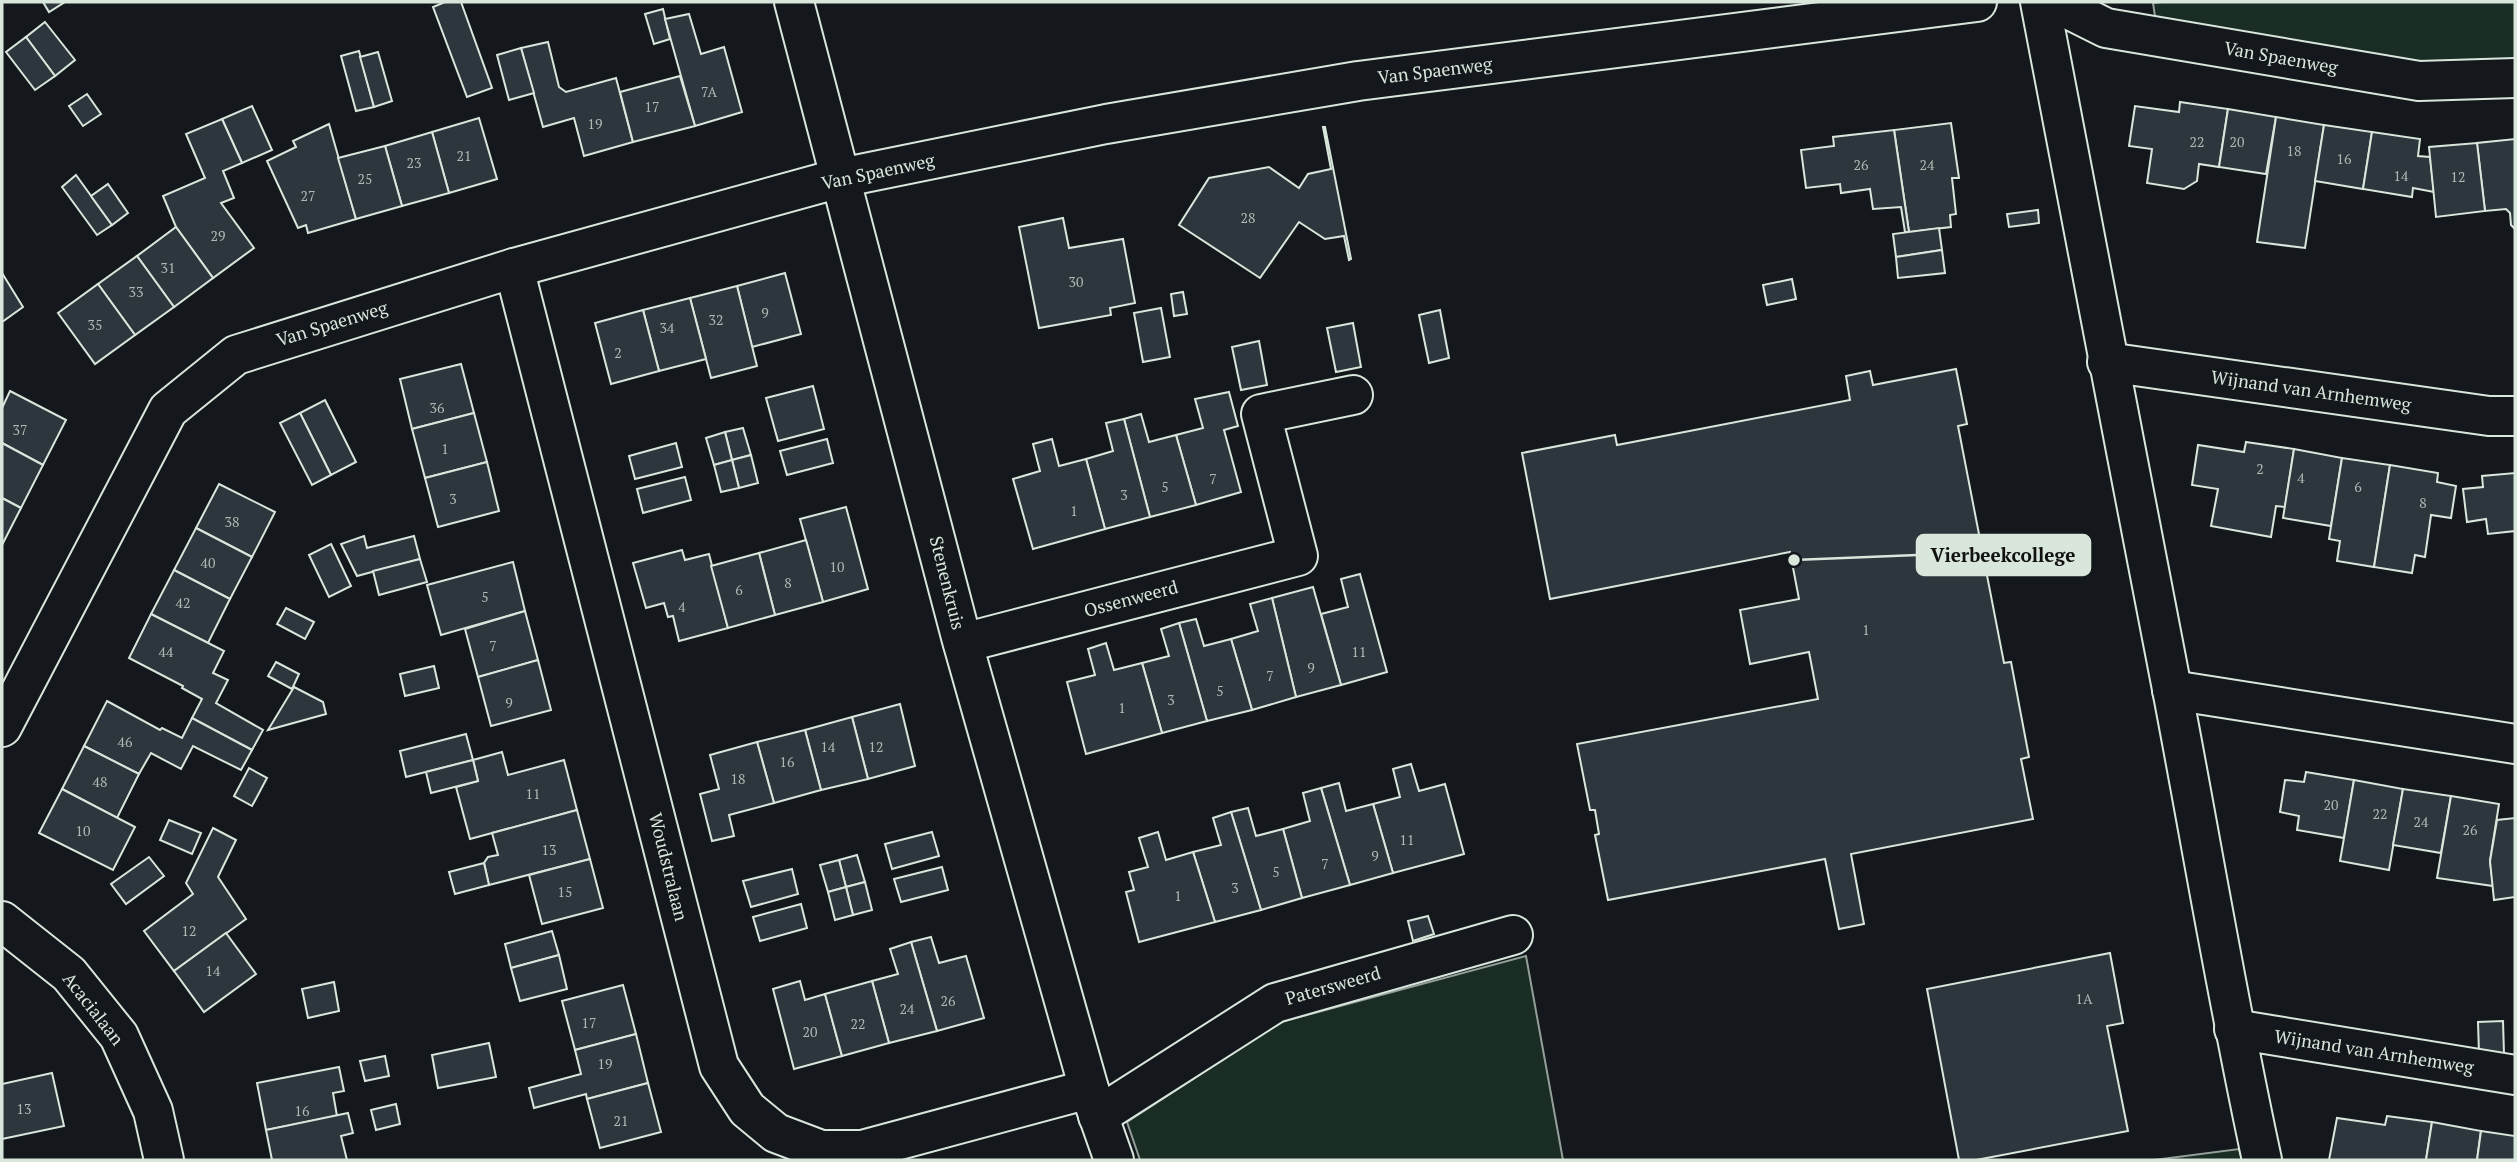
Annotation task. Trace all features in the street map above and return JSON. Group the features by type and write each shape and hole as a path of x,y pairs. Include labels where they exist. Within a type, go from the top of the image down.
{"street":[{"name":"Stenenkruis","path":"794,2 963,643 1093,1102 1114,1160"},
{"name":"Van Spaenweg","path":"2,727 168,410 236,355 514,268 840,178 1106,124 1358,81 1977,2"},
{"path":"2040,2 2234,1029 2262,1160"},
{"name":"Van Spaenweg","path":"2054,2 2106,28 2418,81 2515,78"},
{"name":"Woudstralaan","path":"514,268 719,1066 747,1109 776,1133 821,1150 862,1150 1093,1102"},
{"name":"Wijnand van Arnhemweg","path":"2107,362 2489,416 2515,415"},
{"name":"Ossenweerd","path":"963,643 1298,556 1261,414 1353,395"},
{"path":"2172,690 2515,744"},
{"name":"Acacialaan","path":"2,921 69,974 120,1036 153,1111 164,1160"},
{"name":"Patersweerd","path":"1093,1102 1275,1003 1513,935"},
{"name":"Wijnand van Arnhemweg","path":"2234,1029 2515,1075"}],"green space":[{"path":"2515,2 2515,66 2425,65 2156,23 2153,3"},
{"path":"1526,956 1563,1160 1140,1160 1127,1122 1281,1022"},
{"path":"2239,1149 2242,1160 2154,1160"}],"building":[{"path":"43,2 65,2 49,12"},
{"path":"445,2 461,2 492,88 467,97 433,7"},
{"path":"663,9 670,39 654,44 645,14"},
{"path":"689,14 701,54 724,47 742,112 695,126 665,19"},
{"path":"45,22 75,60 55,76 26,37"},
{"path":"26,37 55,76 35,90 6,52"},
{"path":"548,42 559,87 566,92 616,78 633,142 584,156 574,118 543,127 521,48"},
{"path":"521,48 534,93 509,100 497,55"},
{"path":"359,51 374,107 356,111 341,56"},
{"path":"378,52 392,101 374,107 360,57"},
{"path":"680,76 695,126 633,142 620,92"},
{"path":"87,94 101,114 83,126 69,106"},
{"path":"2180,102 2228,109 2219,167 2199,164 2197,181 2184,189 2147,183 2152,149 2129,146 2135,106 2179,112"},
{"path":"252,106 272,150 242,163 222,119"},
{"path":"2228,109 2276,117 2266,174 2219,167"},
{"path":"2276,117 2324,125 2305,248 2257,242"},
{"path":"479,118 497,179 449,193 432,132"},
{"path":"222,119 242,163 223,171 234,198 221,203 254,248 213,278 176,227 163,196 205,178 186,134"},
{"path":"1951,123 1959,178 1952,178 1956,214 1950,215 1951,227 1909,232 1894,130"},
{"path":"329,124 356,219 308,233 306,225 298,228 267,161 296,147 293,141"},
{"path":"2324,125 2372,132 2363,189 2315,181"},
{"path":"1323,127 1351,259 1349,260 1344,236 1325,239 1299,222 1260,278 1179,225 1209,178 1269,167 1299,188 1308,174 1331,169"},
{"path":"1894,130 1909,232 1905,232 1901,207 1873,209 1870,189 1841,193 1840,184 1806,188 1801,150 1834,146 1833,137"},
{"path":"432,132 449,193 402,206 385,146"},
{"path":"2372,132 2420,139 2418,156 2430,157 2434,192 2413,188 2412,197 2363,189"},
{"path":"2515,139 2515,229 2506,209 2485,211 2477,143"},
{"path":"2477,143 2485,211 2436,217 2429,147"},
{"path":"385,146 402,206 356,219 338,158"},
{"path":"76,175 112,225 97,235 62,187"},
{"path":"108,184 128,213 112,225 91,196"},
{"path":"2038,210 2039,223 2009,227 2007,214"},
{"path":"1063,218 1069,248 1123,239 1135,303 1110,308 1111,315 1039,328 1019,227"},
{"path":"176,227 213,278 174,307 137,256"},
{"path":"1939,228 1942,250 1896,257 1893,234"},
{"path":"1942,250 1945,273 1898,278 1896,257"},
{"path":"137,256 174,307 135,335 98,284"},
{"path":"2,273 23,307 2,322"},
{"path":"785,273 801,334 752,347 737,286"},
{"path":"1792,279 1796,299 1767,305 1763,285"},
{"path":"98,284 135,335 95,364 58,313"},
{"path":"737,286 757,366 711,378 690,298"},
{"path":"1183,292 1187,314 1174,316 1171,294"},
{"path":"690,298 706,359 659,371 643,310"},
{"path":"1161,308 1170,357 1143,362 1134,313"},
{"path":"643,310 659,371 611,384 595,323"},
{"path":"1440,310 1449,358 1429,363 1419,315"},
{"path":"1353,323 1361,367 1336,372 1327,328"},
{"path":"1259,341 1267,385 1241,390 1232,347"},
{"path":"461,364 474,413 412,429 400,379"},
{"path":"1956,369 1967,424 1958,426 2004,663 2011,662 2029,757 2021,759 2033,819 1851,854 1864,924 1839,929 1825,859 1608,900 1595,835 1599,834 1595,810 1590,810 1577,744 1818,699 1809,652 1750,664 1740,610 1799,599 1790,552 1550,599 1522,453 1615,435 1617,445 1850,400 1846,376 1870,371 1873,385"},
{"path":"813,386 824,429 778,441 766,398"},
{"path":"10,391 66,420 43,465 2,443 2,408"},
{"path":"1229,392 1238,426 1224,430 1241,492 1196,505 1176,435 1203,428 1195,399"},
{"path":"325,400 356,462 331,475 300,413"},
{"path":"300,413 331,475 312,485 280,423"},
{"path":"474,413 487,462 425,478 412,429"},
{"path":"1141,414 1149,442 1176,435 1196,505 1150,517 1124,419"},
{"path":"1124,419 1150,517 1105,529 1086,459 1113,451 1106,423"},
{"path":"743,428 751,455 732,460 725,432"},
{"path":"725,432 732,460 714,465 706,438"},
{"path":"827,439 833,463 787,475 780,451"},
{"path":"1052,439 1059,466 1086,459 1105,529 1033,549 1013,479 1040,471 1033,444"},
{"path":"2246,442 2294,449 2285,507 2276,506 2271,537 2211,526 2218,489 2192,485 2198,445 2244,452"},
{"path":"2,443 43,465 21,508 2,498"},
{"path":"676,443 682,467 635,479 629,456"},
{"path":"2294,449 2342,458 2331,526 2283,518"},
{"path":"751,455 758,483 739,488 732,460"},
{"path":"2342,458 2390,465 2374,567 2337,561 2340,541 2329,539"},
{"path":"732,460 739,488 721,492 714,465"},
{"path":"487,462 499,511 438,527 425,478"},
{"path":"2390,465 2438,473 2437,482 2456,486 2451,518 2431,515 2425,557 2415,555 2412,573 2374,567"},
{"path":"2515,473 2515,531 2488,534 2486,519 2467,522 2463,489 2483,487 2482,476"},
{"path":"685,477 691,500 643,513 637,489"},
{"path":"219,484 275,512 252,557 196,528"},
{"path":"2,498 21,508 2,545"},
{"path":"846,507 868,589 823,602 800,519"},
{"path":"196,528 252,557 230,599 174,570"},
{"path":"364,536 367,548 414,536 420,559 357,576 341,544"},
{"path":"806,540 823,602 775,615 759,553"},
{"path":"331,544 351,586 329,597 309,555"},
{"path":"682,550 685,560 709,554 728,628 679,641 673,616 668,617 664,603 646,608 633,563"},
{"path":"759,553 775,615 728,628 711,566"},
{"path":"420,559 427,582 379,595 373,571"},
{"path":"513,562 525,611 441,635 427,585"},
{"path":"174,570 230,599 208,643 151,614"},
{"path":"1360,574 1387,672 1341,685 1321,614 1348,607 1341,579"},
{"path":"1313,587 1341,685 1296,697 1272,598"},
{"path":"1272,598 1296,697 1252,710 1231,639 1258,631 1250,604"},
{"path":"286,608 314,622 305,639 277,624"},
{"path":"525,611 538,660 478,677 465,629"},
{"path":"151,614 224,651 213,673 228,680 216,703 263,730 252,750 192,718 202,699 129,658"},
{"path":"1196,619 1204,646 1231,639 1252,710 1207,721 1179,623"},
{"path":"1179,623 1207,721 1162,733 1142,663 1169,656 1161,629"},
{"path":"1106,643 1114,670 1142,663 1162,733 1086,754 1067,682 1095,675 1088,649"},
{"path":"538,660 551,710 491,726 478,677"},
{"path":"276,662 299,674 292,689 268,676"},
{"path":"434,666 439,688 405,696 400,674"},
{"path":"294,687 323,702 326,714 268,730"},
{"path":"107,701 160,730 162,728 182,738 192,718 252,750 241,770 193,746 181,769 151,753 139,774 84,746"},
{"path":"900,704 915,766 868,779 852,717"},
{"path":"852,717 868,779 821,790 805,730"},
{"path":"805,730 821,790 774,803 757,742"},
{"path":"466,734 473,760 406,777 400,751"},
{"path":"757,742 774,803 729,815 734,836 712,841 700,794 719,789 710,755"},
{"path":"84,746 139,774 117,818 62,789"},
{"path":"502,752 508,775 564,760 577,810 470,839 456,787 478,781 473,760"},
{"path":"473,760 478,781 431,793 426,772"},
{"path":"1411,764 1419,791 1445,784 1464,854 1393,873 1373,804 1400,797 1393,769"},
{"path":"249,768 267,778 252,806 234,796"},
{"path":"2306,772 2354,780 2344,838 2297,830 2299,816 2280,812 2285,780 2304,782"},
{"path":"2354,780 2403,789 2389,870 2340,861"},
{"path":"1339,783 1346,811 1373,804 1393,873 1350,885 1321,788"},
{"path":"1321,788 1350,885 1302,898 1283,829 1310,821 1303,793"},
{"path":"62,789 135,827 113,870 39,833"},
{"path":"2403,789 2451,796 2441,853 2393,845"},
{"path":"2451,796 2499,804 2490,861 2493,886 2437,878"},
{"path":"1248,808 1256,836 1283,829 1302,898 1261,910 1231,812"},
{"path":"577,810 590,859 489,885 484,863 488,857 498,855 492,833"},
{"path":"1231,812 1261,910 1215,922 1193,852 1221,845 1213,818"},
{"path":"2515,818 2515,897 2494,900 2490,861 2497,820"},
{"path":"169,820 201,833 192,854 160,840"},
{"path":"213,828 236,840 218,877 246,919 174,971 144,931 193,894 186,883"},
{"path":"932,832 939,856 892,869 885,844"},
{"path":"1158,832 1166,860 1193,852 1215,922 1139,942 1126,892 1134,890 1129,872 1148,867 1139,838"},
{"path":"857,855 865,882 846,887 839,860"},
{"path":"149,857 164,876 126,904 111,884"},
{"path":"590,859 603,908 542,924 529,875"},
{"path":"839,860 846,887 828,892 820,865"},
{"path":"484,863 489,885 455,894 449,872"},
{"path":"942,867 948,890 901,902 894,879"},
{"path":"792,869 798,894 751,907 743,881"},
{"path":"865,882 872,910 853,915 846,887"},
{"path":"846,887 853,915 835,920 828,892"},
{"path":"801,904 807,928 760,941 753,917"},
{"path":"1428,916 1434,934 1413,941 1408,921"},
{"path":"552,931 559,955 511,968 505,944"},
{"path":"226,933 256,974 204,1012 174,971"},
{"path":"931,937 939,963 966,956 984,1018 937,1031 911,942"},
{"path":"911,942 937,1031 889,1043 872,981 898,974 890,949"},
{"path":"2110,953 2123,1023 2107,1026 2128,1131 1976,1160 1959,1160 1927,989"},
{"path":"559,955 567,989 520,1001 511,968"},
{"path":"800,981 805,1000 825,994 842,1056 794,1069 773,989"},
{"path":"872,981 889,1043 842,1056 825,994"},
{"path":"334,982 339,1011 308,1018 302,989"},
{"path":"623,985 636,1034 575,1050 562,1001"},
{"path":"2503,1021 2504,1054 2479,1054 2478,1022"},
{"path":"636,1034 648,1083 587,1099 586,1094 534,1108 529,1088 581,1074 575,1050"},
{"path":"489,1043 496,1077 438,1088 432,1055"},
{"path":"385,1056 389,1076 365,1081 360,1061"},
{"path":"339,1067 344,1091 333,1093 337,1116 266,1130 257,1083"},
{"path":"52,1073 64,1126 2,1139 2,1084"},
{"path":"648,1083 661,1132 600,1148 587,1099"},
{"path":"396,1104 400,1124 376,1130 371,1110"},
{"path":"348,1113 353,1133 341,1136 347,1160 272,1160 266,1130"},
{"path":"2387,1116 2432,1122 2426,1160 2329,1160 2337,1118 2385,1125"},
{"path":"2432,1122 2481,1131 2477,1160 2426,1160"},
{"path":"2481,1131 2515,1136 2515,1160 2477,1160"}],"place":[{"name":"Vierbeekcollege","path":"1794,560"}]}
